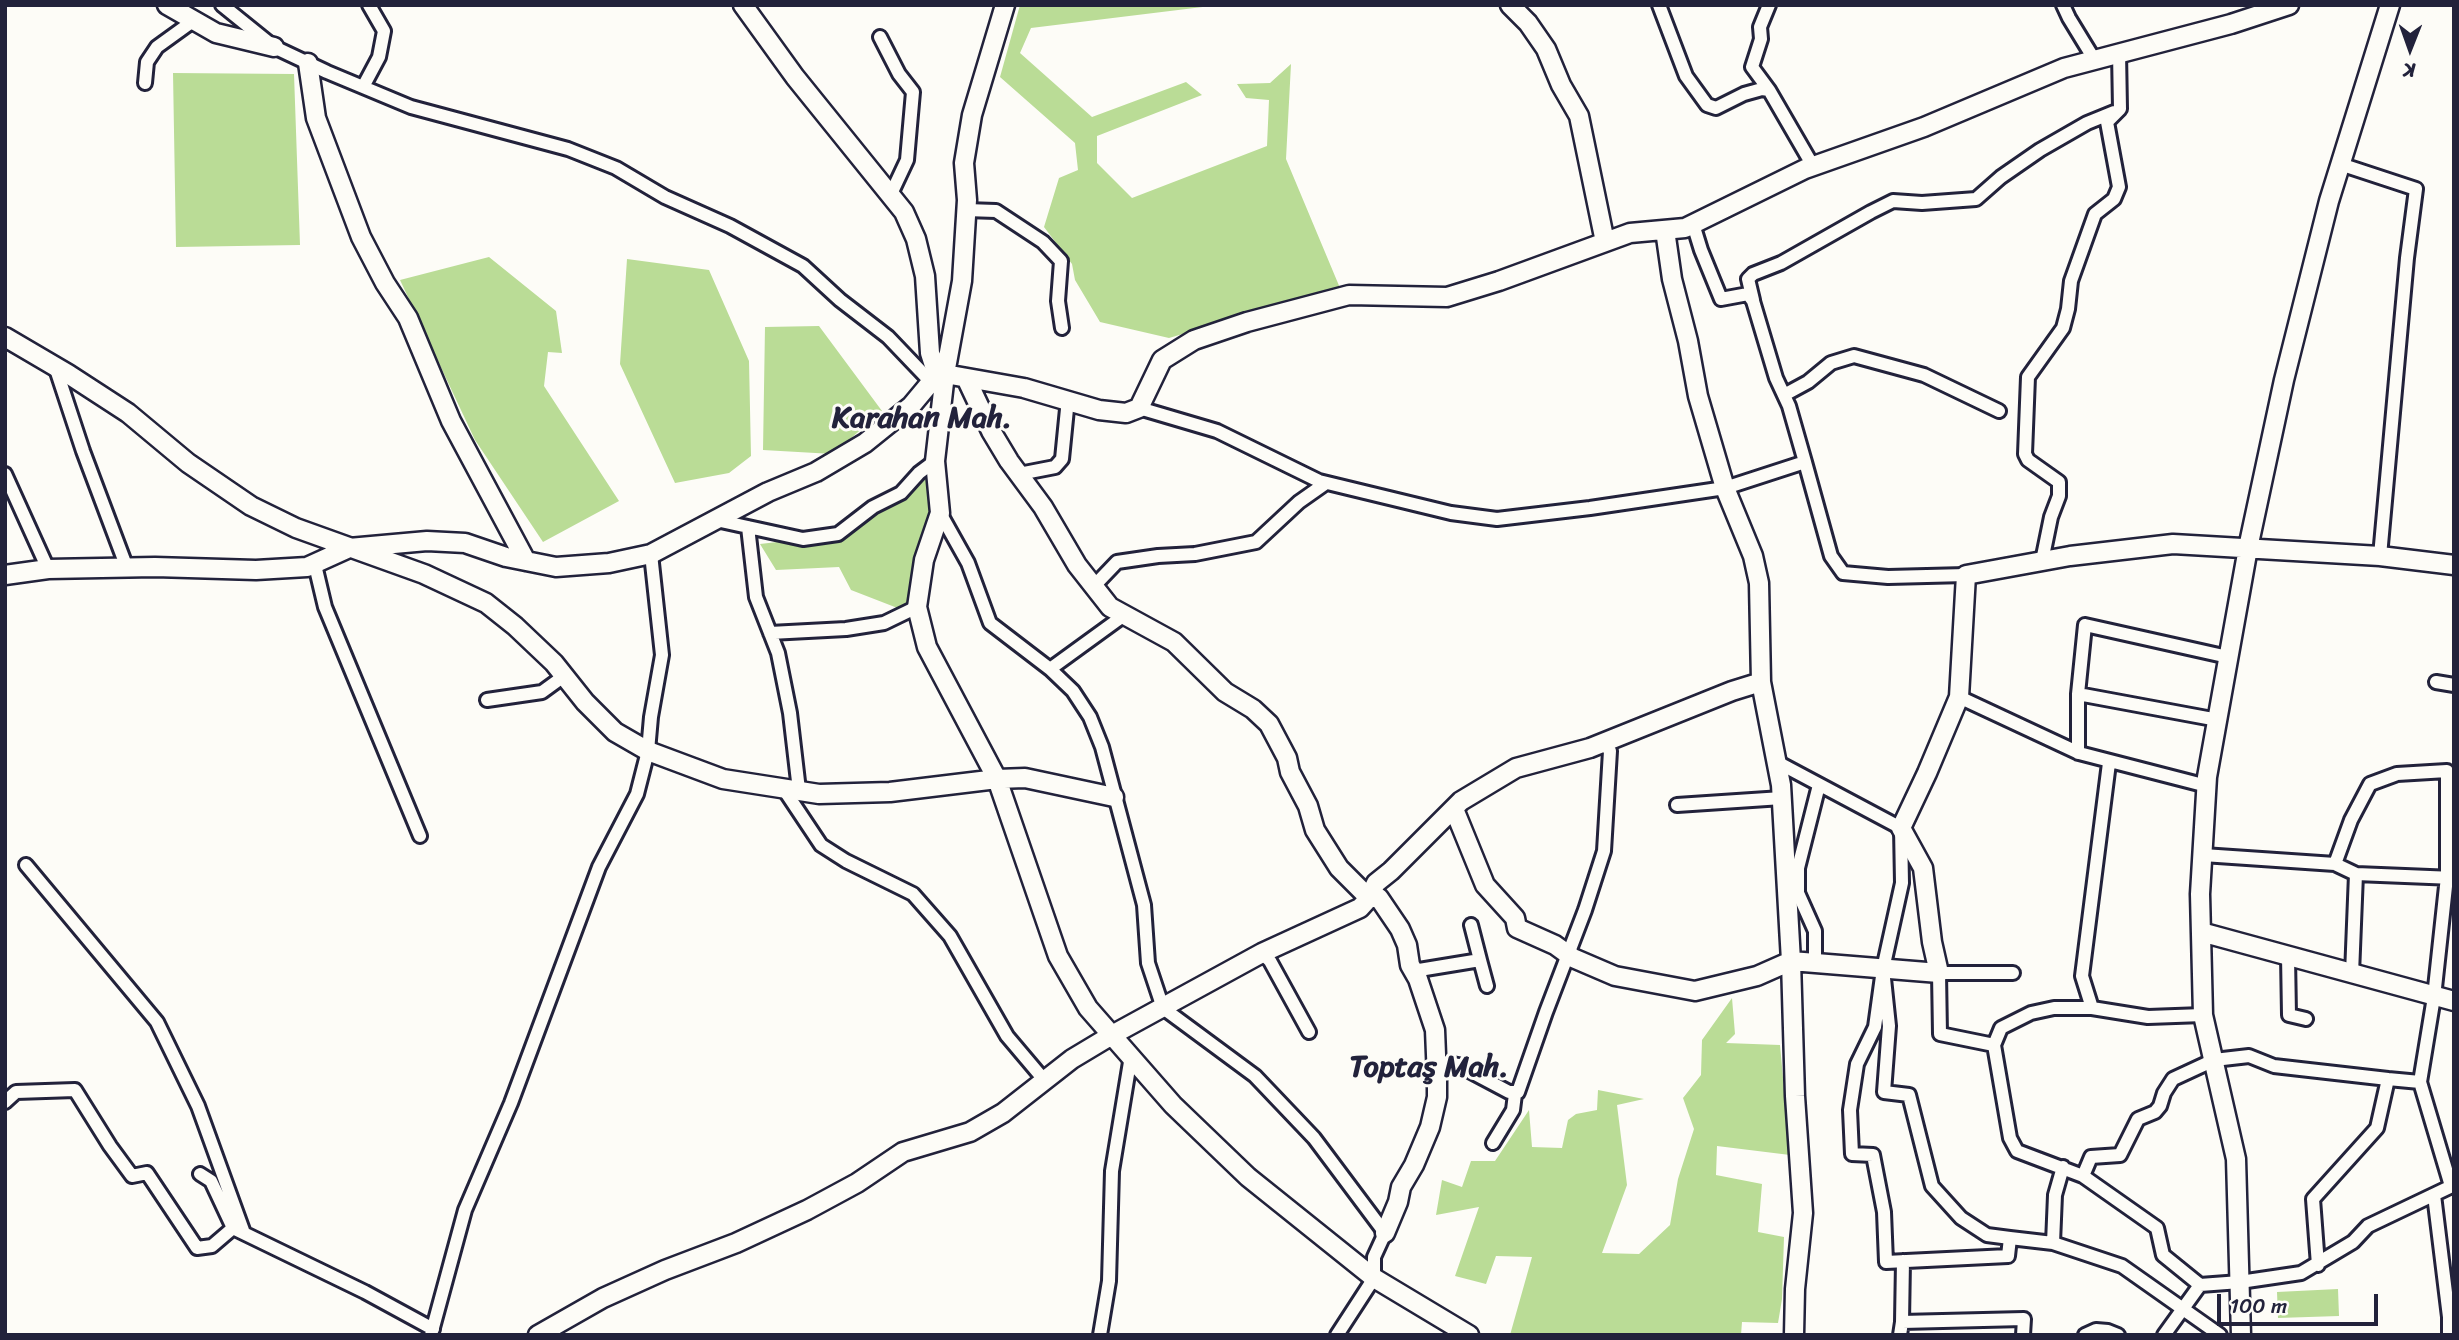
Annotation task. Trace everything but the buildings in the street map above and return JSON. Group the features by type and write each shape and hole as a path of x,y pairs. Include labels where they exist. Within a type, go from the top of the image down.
{"street":[{"path":"167,5 216,33 274,47 411,107 568,149 616,168 665,197 730,226 803,266 938,378 966,378 1024,388 1099,410 1126,413 1139,408 1217,431 1326,483 1451,513 1497,519 1725,488 1805,461"},
{"path":"222,5 274,47"},
{"path":"363,87 379,57 384,31 369,5"},
{"path":"743,5 838,132 904,212 921,257 928,298 930,353 938,378"},
{"path":"1005,5 972,115 964,163 966,210 962,281 938,378 935,461 940,513 968,563 990,623 1050,669 1073,691 1090,717 1102,747 1144,905 1148,963 1163,1008 1255,1076 1314,1138 1385,1233"},
{"path":"1510,5 1528,23 1546,49 1579,116 1605,242"},
{"path":"1659,5 1686,76 1706,105 1716,108 1744,94 1769,90"},
{"path":"1769,5 1760,27 1761,39 1752,67 1769,90 1813,166"},
{"path":"2063,5 2068,18 2094,59"},
{"path":"1139,408 1162,360 1204,337 1247,322 1349,295 1447,297 1630,233 1685,228 1813,166 1924,127 2064,68 2231,24 2289,5"},
{"path":"2241,1335 2236,1159 2203,1015 2201,932 2207,786 2248,548 2284,380 2329,201 2390,5"},
{"path":"145,83 147,62 157,47 193,20"},
{"path":"880,37 899,75 913,92 907,160 891,194"},
{"path":"2042,561 2051,517 2059,496 2059,482 2028,460 2025,454 2028,377 2063,328 2071,281 2095,215 2113,199 2119,187 2107,122 2120,109 2119,52"},
{"path":"307,62 316,118 361,237 385,283 408,318 451,421 526,561"},
{"path":"2120,109 2087,123 2040,150 2001,177 1976,199 1922,203 1894,201 1748,279 1776,378 1805,461 1831,556 1843,573 1888,577 1966,575 2042,561 2173,544 2380,555 2454,565"},
{"path":"2340,164 2416,189 2407,258 2380,555"},
{"path":"966,210 996,211 1043,242 1061,261 1058,301 1062,328"},
{"path":"1693,224 1721,299 1748,294 1753,300"},
{"path":"1665,230 1672,279 1699,396 1725,488 1757,572 1761,682 1782,798 1791,961 1795,1096 1803,1213 1795,1289 1794,1335"},
{"path":"5,337 128,413 188,463 251,506 296,528 424,574 486,603 515,626 615,732 648,751 723,779 819,794 890,792 1025,778 1114,797"},
{"path":"1784,396 1808,382 1831,363 1854,356 1924,375 1999,411"},
{"path":"55,366 83,451 127,568"},
{"path":"5,575 48,569 256,570 315,565 349,548 427,541 465,543 556,567 610,563 651,554 768,492 816,472 865,443 911,406 938,378"},
{"path":"966,378 991,431 1043,507 1077,565 1110,607 1174,642 1225,692 1253,709 1269,724 1308,806 1315,830 1339,868 1356,888 1369,898 1379,898 1400,929 1407,945 1413,971 1435,1030 1437,1097 1430,1128 1401,1186 1398,1202 1374,1257 1374,1278 1337,1335"},
{"path":"1019,474 1055,467 1062,459 1068,400"},
{"path":"716,520 803,539 838,534 873,507 901,493 919,473 935,461"},
{"path":"5,474 48,569"},
{"path":"1095,586 1117,562 1195,554 1256,542 1299,502 1326,483"},
{"path":"940,513 924,560 917,607 927,647 997,779 1058,956 1088,1008 1173,1105 1248,1177 1374,1278 1469,1335"},
{"path":"748,527 756,597 778,653 790,713 791,789 821,845 846,861 913,894 950,936 1007,1036 1045,1081"},
{"path":"200,1174 211,1181 238,1231 365,1292 432,1332 465,1210 511,1103 599,867 637,794 648,751 662,655 651,554"},
{"path":"315,565 325,607 420,836"},
{"path":"1966,575 1959,697 1901,828 1902,883 1883,969 1875,1027 1857,1064 1850,1110 1852,1154 1872,1155 1884,1212 1886,1262 2008,1256 2010,1238"},
{"path":"770,633 846,629 884,623 917,607"},
{"path":"1050,669 1123,616"},
{"path":"2078,753 2078,694 2085,625 2228,657"},
{"path":"486,700 542,692 564,676"},
{"path":"538,1335 603,1298 665,1270 736,1243 807,1210 857,1183 903,1152 970,1132 1003,1113 1072,1059 1112,1035 1262,953 1360,908 1377,883 1461,801 1516,768 1604,742 1761,682"},
{"path":"2436,682 2454,685"},
{"path":"2078,694 2217,720"},
{"path":"1959,697 2078,753 2207,786"},
{"path":"1493,1143 1513,1110 1515,1094 1585,910 1604,851 1610,751 1604,742"},
{"path":"1777,762 1901,828 1923,868 1932,942 1939,972 1940,1034 1994,1045"},
{"path":"2092,1008 2082,976 2109,762"},
{"path":"2203,1015 2148,1017 2092,1008 2054,1007 2031,1013 2001,1028 1994,1045 2010,1138 2017,1151 2083,1176 2157,1228 2163,1255 2200,1285 2301,1273 2353,1242 2368,1226 2452,1185 2420,1082 2450,878 2450,771 2397,774 2370,784 2351,820 2335,864"},
{"path":"1815,963 1815,931 1798,892 1797,868 1819,785"},
{"path":"1676,805 1782,798"},
{"path":"1454,808 1485,885 1515,918 1517,928 1615,976 1695,991 1757,976 1791,961 1883,969 2013,973"},
{"path":"2203,855 2335,864 2356,874 2450,878"},
{"path":"26,865 157,1022 198,1106 238,1231"},
{"path":"2352,974 2356,874"},
{"path":"1471,925 1487,986"},
{"path":"2201,932 2454,1001"},
{"path":"1262,953 1270,961 1309,1032"},
{"path":"2288,956 2289,1015 2306,1019"},
{"path":"1413,971 1480,960"},
{"path":"1883,969 1889,1026 1884,1092 1909,1096 1932,1186 1961,1218 1987,1235 2053,1244 2122,1266 2220,1335"},
{"path":"1100,1335 1109,1281 1112,1171 1131,1056"},
{"path":"2083,1176 2091,1157 2120,1155 2138,1119 2160,1107 2164,1093 2173,1079 2214,1060 2249,1056 2274,1066 2420,1082"},
{"path":"1437,1061 1458,1065 1515,1094"},
{"path":"2318,1265 2313,1199 2376,1128 2388,1079"},
{"path":"7,1097 16,1092 75,1090 132,1176 147,1173 197,1248 212,1246 238,1231"},
{"path":"2053,1244 2054,1195 2063,1167"},
{"path":"2434,1195 2449,1335"},
{"path":"1903,1261 1901,1328 2024,1320 2023,1335"},
{"path":"2164,1335 2200,1285"},
{"path":"2085,1335 2096,1330 2118,1335"}],"green space":[{"path":"1020,5 1219,5 1031,28 1020,53 1092,117 1186,82 1202,95 1097,136 1097,163 1132,198 1267,146 1269,100 1246,98 1237,84 1270,83 1291,64 1286,159 1340,288 1169,338 1100,322 1075,280 1072,264 1044,227 1059,178 1078,170 1075,143 1000,77"},
{"path":"173,73 294,74 300,245 176,247"},
{"path":"489,257 556,311 562,353 548,352 544,386 619,501 543,542 475,440 400,280"},
{"path":"627,259 709,270 749,361 751,456 729,473 675,483 620,364"},
{"path":"819,326 882,411 833,454 763,450 765,327"},
{"path":"930,465 940,513 917,607 900,609 851,590 839,567 776,570 760,544 803,539 840,539 905,499"},
{"path":"1732,998 1735,1034 1726,1043 1780,1045 1790,1155 1717,1146 1716,1175 1762,1184 1758,1232 1784,1237 1782,1299 1778,1323 1742,1322 1741,1335 1510,1335 1532,1257 1496,1256 1486,1284 1455,1276 1479,1207 1436,1215 1442,1180 1462,1187 1471,1161 1495,1161 1529,1110 1532,1147 1562,1148 1568,1120 1576,1114 1597,1110 1598,1090 1644,1099 1617,1105 1627,1185 1602,1253 1639,1254 1670,1225 1678,1179 1694,1129 1683,1098 1701,1075 1702,1040"},
{"path":"2338,1289 2339,1316 2278,1318 2277,1292"}],"district":[{"name":"Karahan Mah.","path":"922,419"},
{"name":"Toptaş Mah.","path":"1429,1068"}]}
